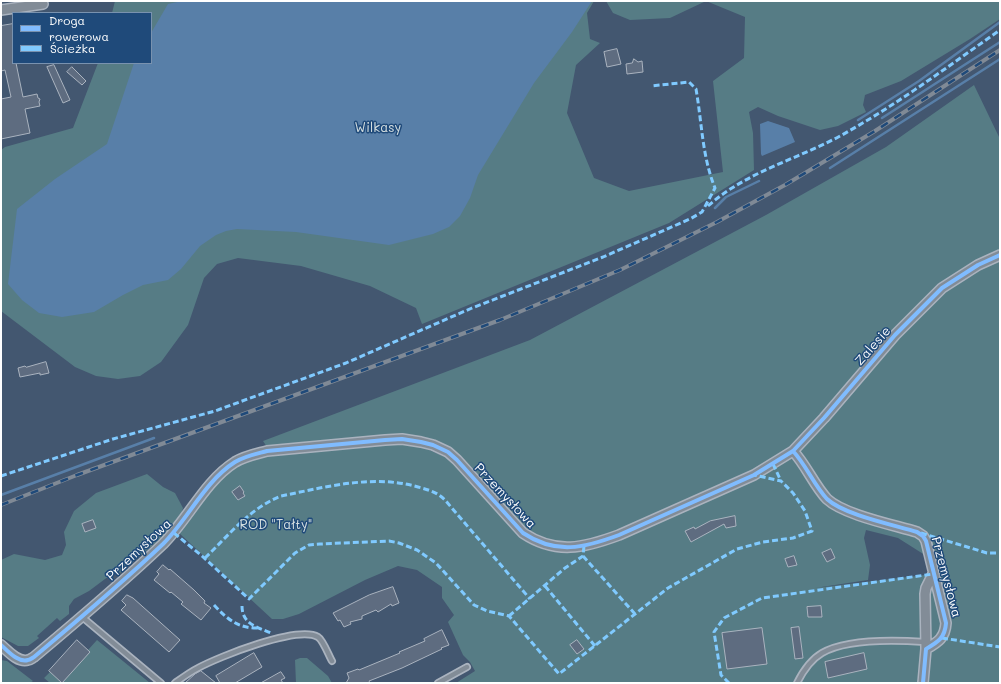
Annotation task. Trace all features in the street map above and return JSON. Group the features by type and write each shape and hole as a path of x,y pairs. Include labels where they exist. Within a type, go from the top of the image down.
{"street":[{"path":"1,10 42,4"},
{"name":"Zalesie","path":"793,451 824,418 895,335 942,288 978,265 1000,255"},
{"name":"Przemysłowa","path":"1,646 14,656 28,661 138,567 174,533 211,482 236,462 248,456 267,451 402,439 434,445 448,452 523,533 541,543 566,548 597,542 618,534 754,475 793,451 823,494 833,503 850,512 917,532 923,536 926,541 946,623 942,638 926,645"},
{"path":"923,683 926,645 925,594 926,588 933,574"}],"lane":[{"path":"81,616 161,683"},
{"path":"175,683 197,668 237,651 286,636 317,636 332,661"},
{"path":"797,683 805,668 821,653 837,646 892,640 926,645"},
{"path":"438,683 467,667"}],"green space":[{"name":"Wilkasy","path":"115,1 594,1 587,13 590,39 600,43 576,65 567,113 594,178 629,191 723,172 713,81 744,58 745,17 706,1 1000,1 1000,19 901,81 865,95 863,105 866,112 838,126 820,130 778,116 758,107 749,112 753,133 754,170 669,223 422,324 416,308 370,286 301,266 238,258 217,264 204,278 188,325 161,362 140,376 118,379 96,376 75,367 1,311 1,150 5,147 73,128 98,64 152,64 152,12 112,12"},
{"path":"606,1 706,1 670,18 630,20 613,13"},
{"name":"ROD \"Tałty\"","path":"974,85 1000,139 1000,683 456,683 475,671 470,662 463,655 448,622 454,615 442,598 442,587 417,570 398,566 365,580 299,614 283,619 272,619 179,533 209,490 222,475 239,464 271,453 263,441 530,340 766,215 886,147","holes":["394,439 444,446 523,533 548,550 527,541 494,508 468,474 452,460 420,446 391,442 352,447 307,449","899,527 909,528 922,536 929,549 933,574 815,588 868,580 870,565 864,538 866,530 898,538 928,557 924,544 920,536","615,536 600,544 576,551 551,550 584,546"]},
{"path":"147,474 163,487 175,493 183,508 181,516 172,529 120,573 117,570 89,591 74,599 69,606 69,614 60,621 57,618 37,636 39,638 28,646 18,646 1,637 1,560 14,554 45,560 62,555 66,545 64,532 74,511 96,493"},
{"path":"97,640 150,683 50,683 44,678 50,672 90,652 88,650"},
{"path":"307,658 328,676 332,683 296,683 295,660"},
{"path":"1,660 7,661 33,681 30,683 1,683"}],"water":[{"name":"Wilkasy","path":"182,1 592,1 572,32 534,83 478,175 470,198 460,216 449,227 433,234 389,245 296,232 237,229 226,231 216,235 200,246 181,269 168,280 143,285 94,312 62,317 39,313 22,300 8,284 17,209 55,179 107,144 134,64 152,64 152,31 168,4"},
{"path":"768,121 789,128 795,142 762,156 760,124"}],"building":[{"path":"12,24 12,64 16,64 23,97 37,94 38,98 40,99 40,106 25,109 30,133 1,139 1,99 11,97 5,70 1,71 1,26"},
{"path":"617,49 621,64 607,67 604,52"},
{"path":"634,59 638,62 642,61 643,72 627,74 626,64 632,63"},
{"path":"54,65 70,100 63,103 47,67"},
{"path":"72,67 86,81 82,85 67,72"},
{"path":"46,362 49,373 40,375 40,373 20,377 18,368"},
{"path":"240,486 245,496 238,500 232,492"},
{"path":"735,516 736,526 726,528 724,524 691,542 685,531 694,527 695,529 710,521"},
{"path":"93,520 96,528 85,532 82,524"},
{"path":"831,549 835,558 827,562 822,553"},
{"path":"794,556 797,565 788,567 785,559"},
{"path":"163,565 169,570 170,569 194,590 205,601 204,603 211,608 201,620 181,604 183,602 154,580 159,574 157,572"},
{"path":"393,587 399,603 392,606 391,604 378,612 376,610 362,616 362,619 350,622 351,624 344,627 333,613 369,595"},
{"path":"127,595 133,598 180,640 169,652 121,610 126,605 122,601"},
{"path":"821,606 822,617 808,617 807,607"},
{"path":"799,627 803,658 795,659 791,628"},
{"path":"762,628 767,664 727,669 722,633"},
{"path":"442,630 449,645 441,648 442,649 402,668 369,681 370,683 346,683 349,678 347,673 358,669 359,670 400,653 399,652 425,641 424,639"},
{"path":"77,640 90,652 62,683 49,671"},
{"path":"577,640 584,649 577,654 570,645"},
{"path":"254,653 262,667 235,683 220,683 216,676"},
{"path":"864,653 867,669 828,678 825,662"},
{"path":"201,671 216,683 185,683 195,674"},
{"path":"281,672 285,678 281,680 283,683 261,683"}],"waterway":[{"path":"858,120 919,81 1000,22"},
{"path":"882,118 1000,42"},
{"path":"830,168 1000,59"},
{"path":"715,208 726,197 759,181"},
{"path":"1,495 154,438"}],"railway":[{"path":"1,505 77,475 500,320 620,270 717,222 785,185 875,131 1000,50"}],"marked path":[{"path":"708,206 740,183 813,149 869,119 926,82 1000,30"},
{"path":"1,476 113,439 215,411 346,363 472,308 603,257 690,219 702,212 715,188 707,164 696,89 689,82 651,86"},
{"path":"773,464 781,481"},
{"path":"174,533 202,556 249,599 295,553 309,545 389,541 399,543 417,550 436,563 474,605 487,611 509,616 559,674 668,588 737,549 763,542 793,538 812,531 805,511 793,493 781,481 754,475"},
{"path":"205,558 249,515 270,501 281,496 350,483 401,483 429,490 442,497 530,599"},
{"path":"921,533 987,553 1000,553"},
{"path":"509,616 565,568 583,556 584,546"},
{"path":"583,556 635,614"},
{"path":"729,683 721,675 714,632 724,618 762,598 933,574"},
{"path":"545,586 595,646"},
{"path":"214,605 224,615 239,625 259,628"},
{"path":"242,606 247,621 256,627 271,633"},
{"path":"942,638 1000,647"}],"cycle path":[{"path":"1,645 13,656 21,660 29,660 34,657 83,616 163,544 215,479 224,470 243,458 267,451 402,439 421,442 433,445 448,452 523,533 535,540 559,547 570,547 582,546 619,535 754,475 793,451 824,418 895,335 942,288 978,265 1000,255"},
{"path":"793,451 822,493 835,505 857,515 917,532 923,536 926,541 946,623 944,632 940,639 926,649 923,683"}]}
